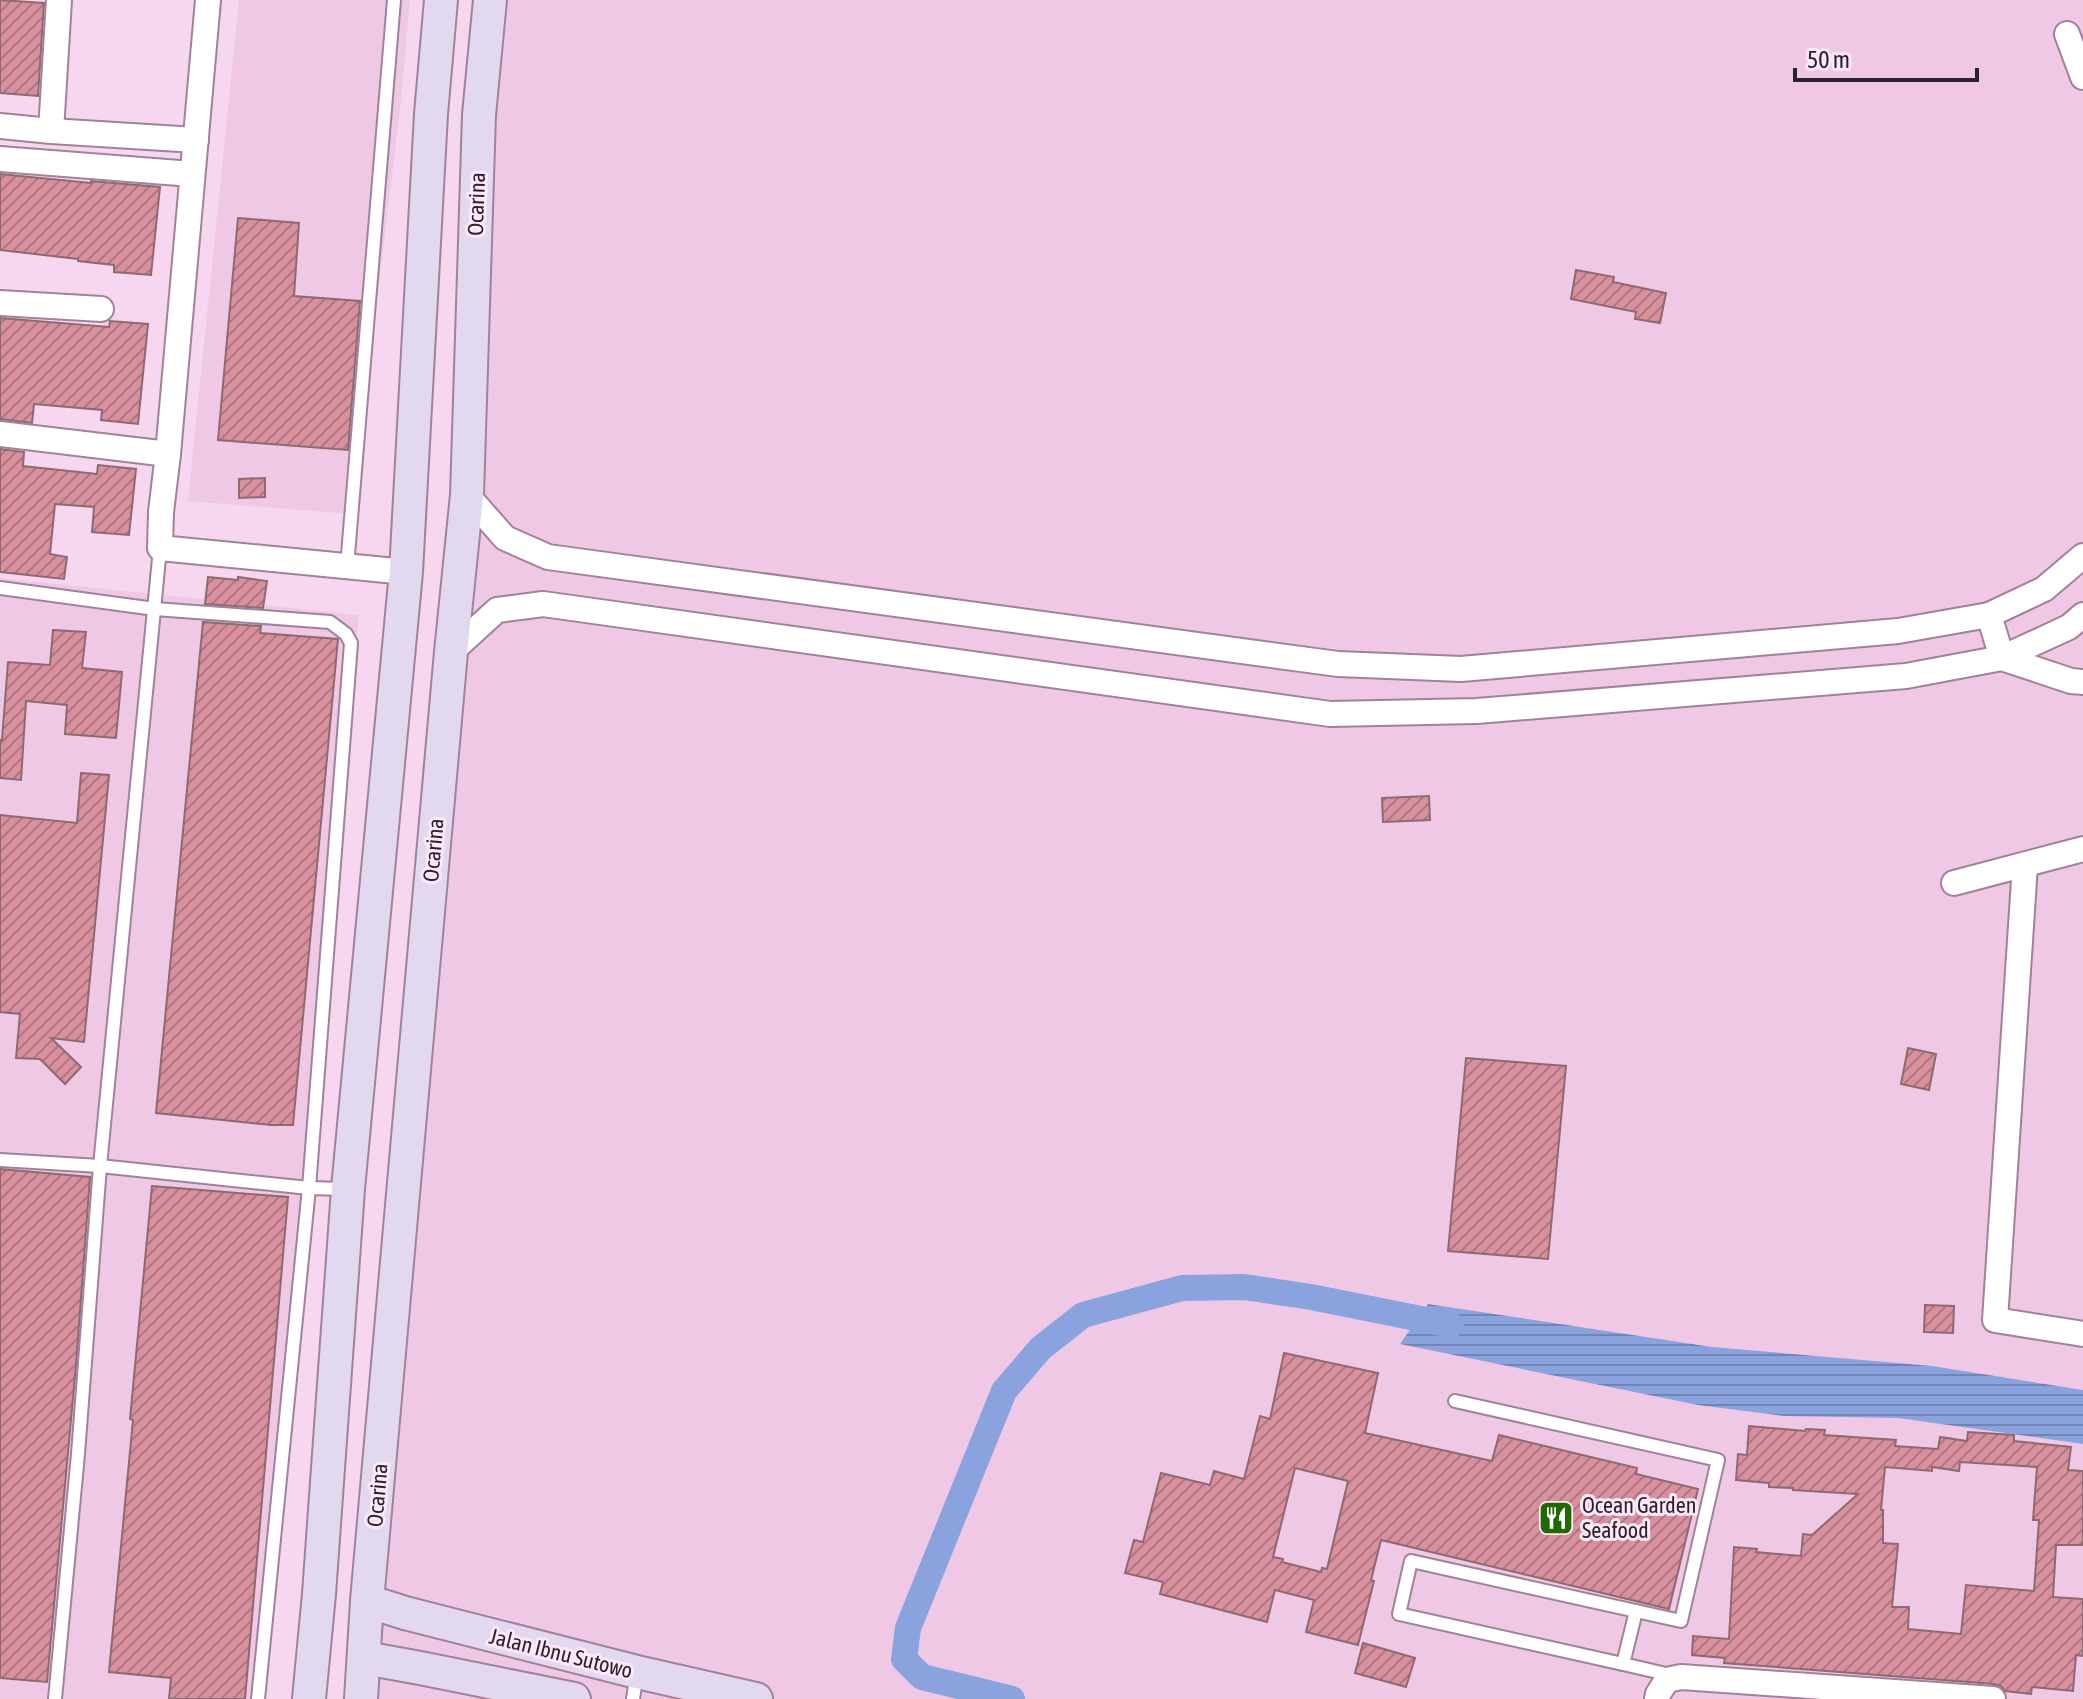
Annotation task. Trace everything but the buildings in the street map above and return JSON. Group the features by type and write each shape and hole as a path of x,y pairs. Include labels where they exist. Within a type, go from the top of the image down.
{"main road":[{"path":"309,1699 348,1189 406,572 431,114 441,0"},
{"name":"Ocarina","path":"361,1699 367,1601 467,495 479,115 490,0"},
{"path":"431,114 479,115"},
{"name":"Jalan Ibnu Sutowo","path":"367,1601 635,1686 756,1699"},
{"name":"Jalan Ibnu Sutowo","path":"365,1658 574,1699"}],"street":[{"path":"51,131 59,0"},
{"path":"208,0 160,548 406,572"},
{"path":"2067,34 2083,77"},
{"path":"0,126 196,140"},
{"path":"0,159 192,174"},
{"path":"0,303 101,309"},
{"path":"0,434 168,454"},
{"path":"467,495 505,538 548,557 1338,664 1461,669 1898,631 1989,615 2044,589 2083,556"},
{"path":"451,652 497,610 543,604 1330,714 1477,711 1906,676 2002,658 2069,627 2083,615"},
{"path":"1989,615 2002,658"},
{"path":"1639,654 1642,697"},
{"path":"2002,658 2079,679"},
{"path":"1954,883 2083,849"},
{"path":"2025,865 1995,1320 2083,1334"},
{"path":"1662,1690 1681,1677 1993,1699"}],"lane":[{"path":"347,567 394,0"},
{"path":"55,1699 100,1166 160,548"},
{"path":"0,588 155,609 330,622 346,634 351,643 309,1188 258,1699"},
{"path":"0,1160 348,1189"},
{"path":"1455,1401 1718,1460 1681,1621 1411,1561 1399,1614 1662,1673 1662,1690"},
{"path":"1623,1664 1636,1611"}],"shaded area":[{"path":"239,0 410,0 401,102 351,514 188,501"},
{"path":"490,0 2083,0 2083,1699 361,1699"},
{"path":"0,578 359,615 254,1699 0,1699"}],"water":[{"path":"1428,1304 1712,1347 1932,1366 2083,1390 2083,1444 1898,1418 1784,1416 1698,1405 1400,1344"}],"waterway":[{"path":"1012,1699 922,1677 904,1659 908,1628 1004,1391 1041,1348 1083,1315 1182,1288 1244,1287 1451,1325"}],"place":[{"name":"Ocean Garden Seafood","path":"1556,1518"}]}
